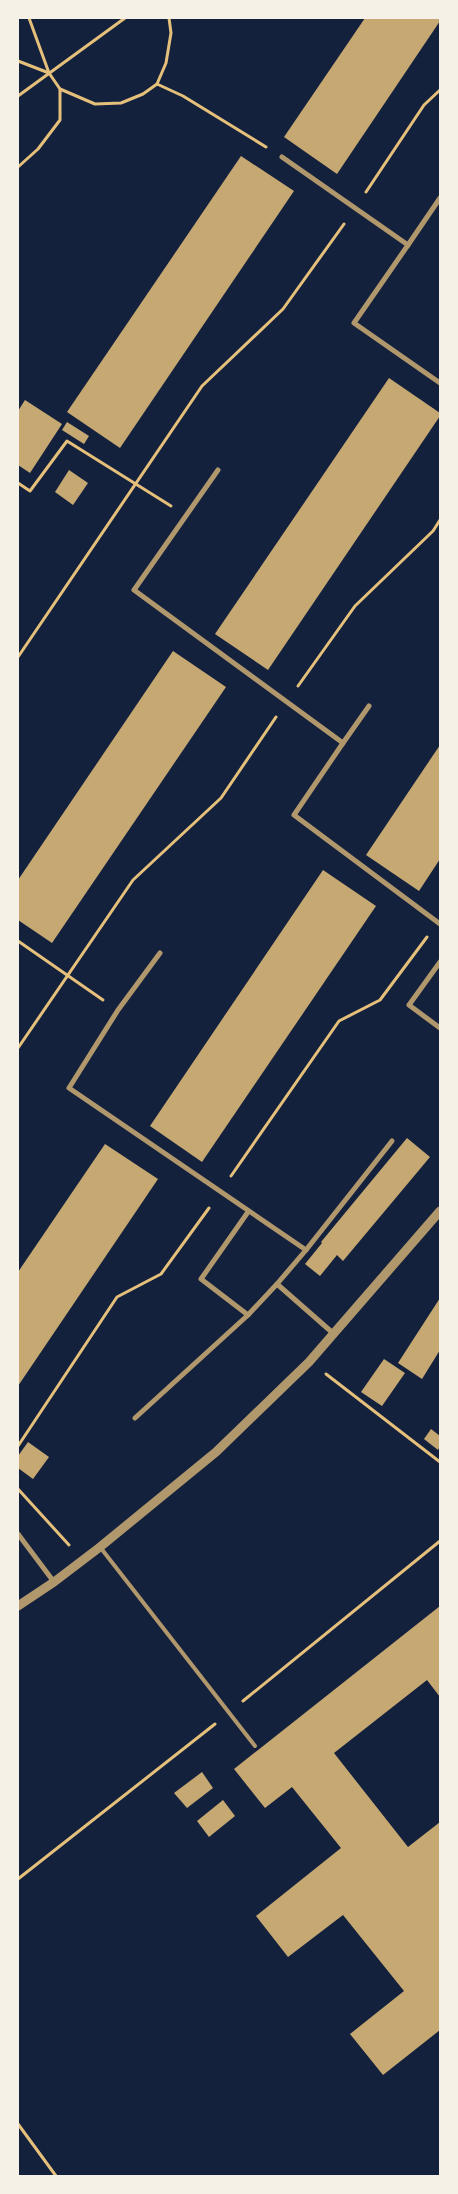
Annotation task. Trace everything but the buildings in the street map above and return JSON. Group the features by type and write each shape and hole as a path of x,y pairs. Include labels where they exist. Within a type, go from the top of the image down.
{"street":[{"path":"282,157 408,245"},
{"path":"440,198 354,323 440,383"},
{"path":"218,470 134,590 343,743"},
{"path":"369,706 294,815 440,924"},
{"path":"160,954 118,1010 69,1088 306,1250"},
{"path":"440,962 410,1005 440,1028"},
{"path":"134,1418 248,1315 277,1284 392,1141"},
{"path":"18,1606 54,1582 100,1547 216,1452 309,1362 440,1211"},
{"path":"248,1212 201,1279 248,1315"},
{"path":"277,1284 334,1334"},
{"path":"18,1534 54,1582"}],"lane":[{"path":"100,1547 255,1746"}],"path":[{"path":"28,18 49,73 60,88 95,104 121,103 143,94 157,84 166,63 171,33 169,18"},
{"path":"18,96 125,18"},
{"path":"18,61 49,73"},
{"path":"157,84 183,96 282,157"},
{"path":"18,167 38,149 60,120 60,88"},
{"path":"18,657 202,386 283,309 355,208 424,105 440,90"},
{"path":"18,483 30,491 67,441 136,482 186,516"},
{"path":"18,1048 132,880 221,798 355,606 433,531 440,520"},
{"path":"18,941 118,1010"},
{"path":"309,1362 440,1462"},
{"path":"18,1489 83,1560"},
{"path":"18,2124 56,2176"}]}
